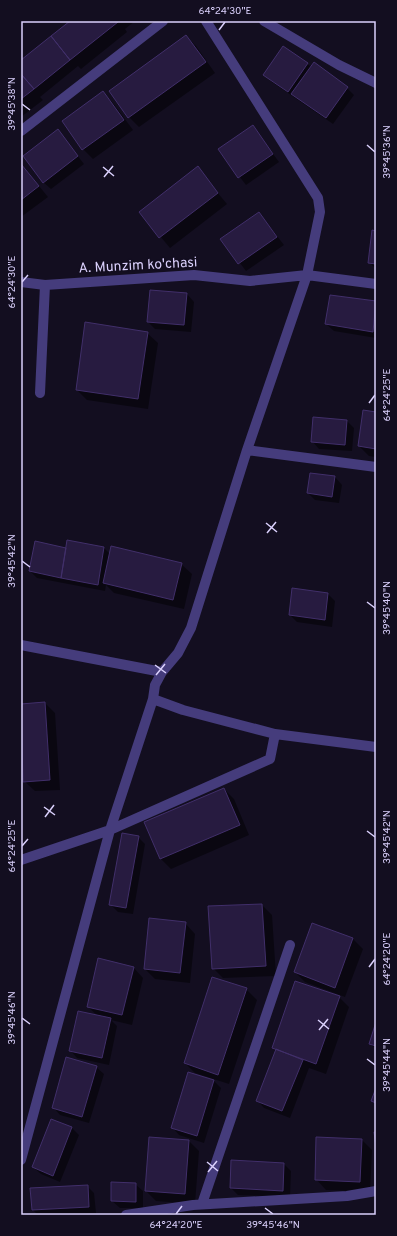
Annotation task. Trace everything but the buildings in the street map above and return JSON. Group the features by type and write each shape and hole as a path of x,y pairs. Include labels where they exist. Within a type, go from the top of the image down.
{"street":[{"path":"21,131 163,21"},
{"path":"21,1160 110,830 153,699 154,685 162,672 178,653 192,628 247,450 307,275 320,212 318,198 206,21"},
{"path":"264,21 339,65 376,83"},
{"name":"A. Munzim ko'chasi","path":"21,282 45,285 194,275 250,281 307,275 376,284"},
{"path":"40,393 45,285"},
{"path":"247,450 376,467"},
{"path":"21,645 162,672"},
{"path":"153,699 183,710 275,734 376,747"},
{"path":"21,860 110,830 270,759 275,734"},
{"path":"202,1204 290,945"},
{"path":"126,1215 170,1212 202,1204 347,1196 376,1191"}]}
